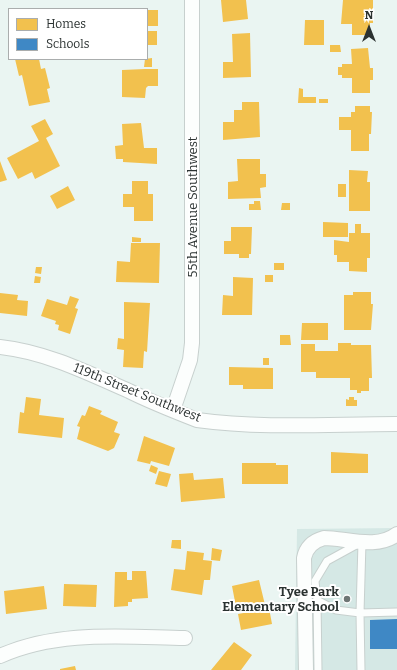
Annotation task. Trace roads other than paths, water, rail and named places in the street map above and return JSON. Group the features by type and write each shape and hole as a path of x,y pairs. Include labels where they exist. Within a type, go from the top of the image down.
{"street":[{"name":"55th Avenue Southwest","path":"173,410 190,360 192,343 192,0"},
{"name":"119th Street Southwest","path":"0,347 28,351 43,356 86,372 197,420 280,425 397,424"},
{"path":"306,670 305,553 310,546 318,540 324,538 362,542 377,541 396,535"},
{"path":"0,656 41,642 65,638 185,638"}],"lane":[{"path":"318,670 317,600 315,581 328,561 362,542"},
{"path":"361,670 360,613 362,542"},
{"path":"317,600 336,610 360,613 397,612"}],"place":[{"name":"Tyee Park Elementary School","path":"347,599"}]}
